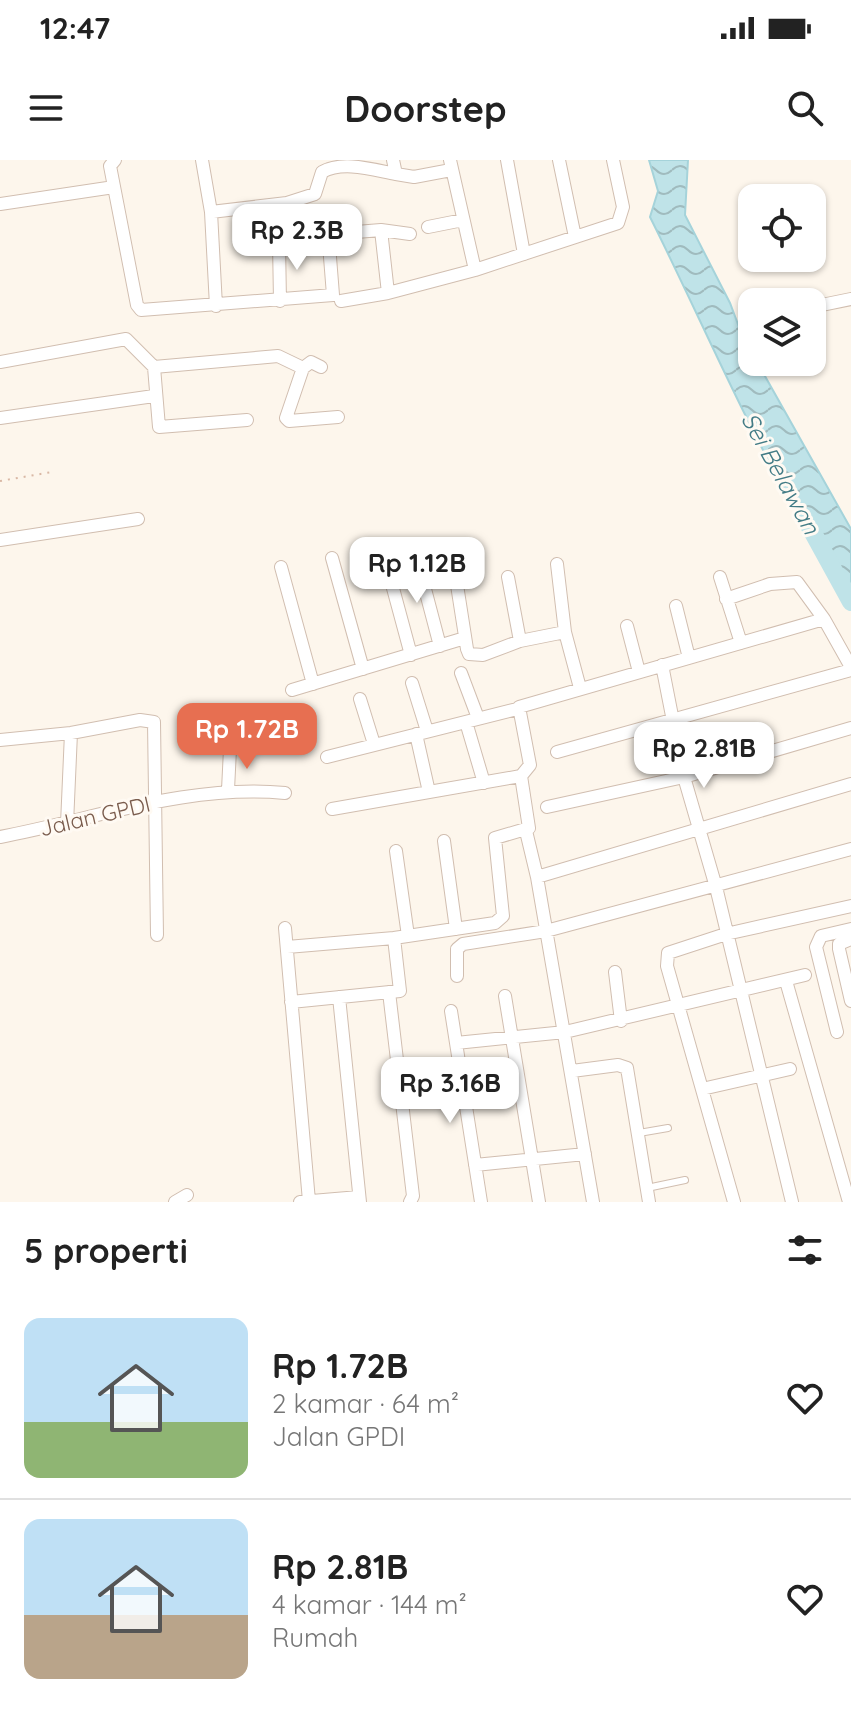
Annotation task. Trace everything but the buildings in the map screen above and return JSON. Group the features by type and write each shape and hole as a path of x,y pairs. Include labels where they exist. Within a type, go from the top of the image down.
{"street":[{"path":"115,160 110,166 137,305 141,310 333,295 328,232"},
{"path":"202,160 211,212 216,306"},
{"path":"393,160 396,174"},
{"path":"507,160 524,254"},
{"path":"559,160 575,237"},
{"path":"341,301 388,293 475,270 621,220 623,207 613,160"},
{"path":"211,212 287,203 315,194 322,172 332,168 358,167 414,177 451,165 475,270"},
{"path":"0,204 114,187"},
{"path":"428,227 463,220"},
{"path":"280,301 279,243 283,238 381,230 410,234"},
{"path":"381,230 388,293"},
{"path":"826,304 851,299"},
{"path":"0,362 126,339 154,367 154,396 159,427 247,420"},
{"path":"154,367 274,356 297,364 311,362 321,367"},
{"path":"297,364 286,418 289,421 338,417"},
{"path":"0,418 154,396"},
{"path":"0,540 138,519"},
{"path":"332,558 363,669"},
{"path":"557,564 565,632 580,688"},
{"path":"387,566 411,655"},
{"path":"281,567 313,684"},
{"path":"508,577 520,641"},
{"path":"720,577 741,643"},
{"path":"557,752 851,668 824,619 797,582 770,584 726,599"},
{"path":"457,585 469,654 476,656 520,641 565,632"},
{"path":"425,589 440,646"},
{"path":"676,606 689,658"},
{"path":"327,757 517,709 580,688 824,619"},
{"path":"627,626 639,672"},
{"path":"292,690 465,638"},
{"path":"662,665 684,777 716,887 739,993 792,1202"},
{"path":"461,673 484,783"},
{"path":"412,683 429,792"},
{"path":"360,699 374,744"},
{"path":"332,809 521,776 530,765 517,709"},
{"path":"0,740 71,733 140,720 154,722 157,935"},
{"path":"547,807 684,777 851,728"},
{"path":"67,824 71,733"},
{"path":"228,790 230,749"},
{"path":"521,776 529,828 526,831 565,1032 593,1202"},
{"path":"537,877 851,784"},
{"name":"Jalan GPDI","path":"0,837 157,802 228,790 285,793"},
{"path":"287,947 401,937 495,923 503,916 495,838 526,831"},
{"path":"444,841 456,929"},
{"path":"457,976 457,949 463,944 546,931 851,849"},
{"path":"291,1002 400,991 401,937 396,851"},
{"path":"734,1202 667,966 668,953 726,934 849,907 851,928 821,936 816,947 837,1032"},
{"path":"285,928 305,1201 360,1199 339,997"},
{"path":"851,939 839,944 851,1001"},
{"path":"615,972 621,1021"},
{"path":"456,1043 565,1032 805,975"},
{"path":"786,981 849,1202"},
{"path":"389,992 413,1196 410,1202"},
{"path":"505,996 539,1202"},
{"path":"451,1011 481,1202"},
{"path":"572,1071 618,1065 627,1068 649,1202"},
{"path":"702,1089 790,1069"},
{"path":"475,1165 585,1154"},
{"path":"175,1202 187,1195"}],"lane":[{"path":"639,1133 668,1128"},
{"path":"647,1188 685,1180"}],"path":[{"path":"0,481 52,472"}],"water":[{"path":"649,160 688,160 685,215 738,324 738,376 765,376 851,529 851,598 768,459 650,217 658,191"}],"waterway":[{"name":"Sei Belawan","path":"806,520 851,602"}]}
